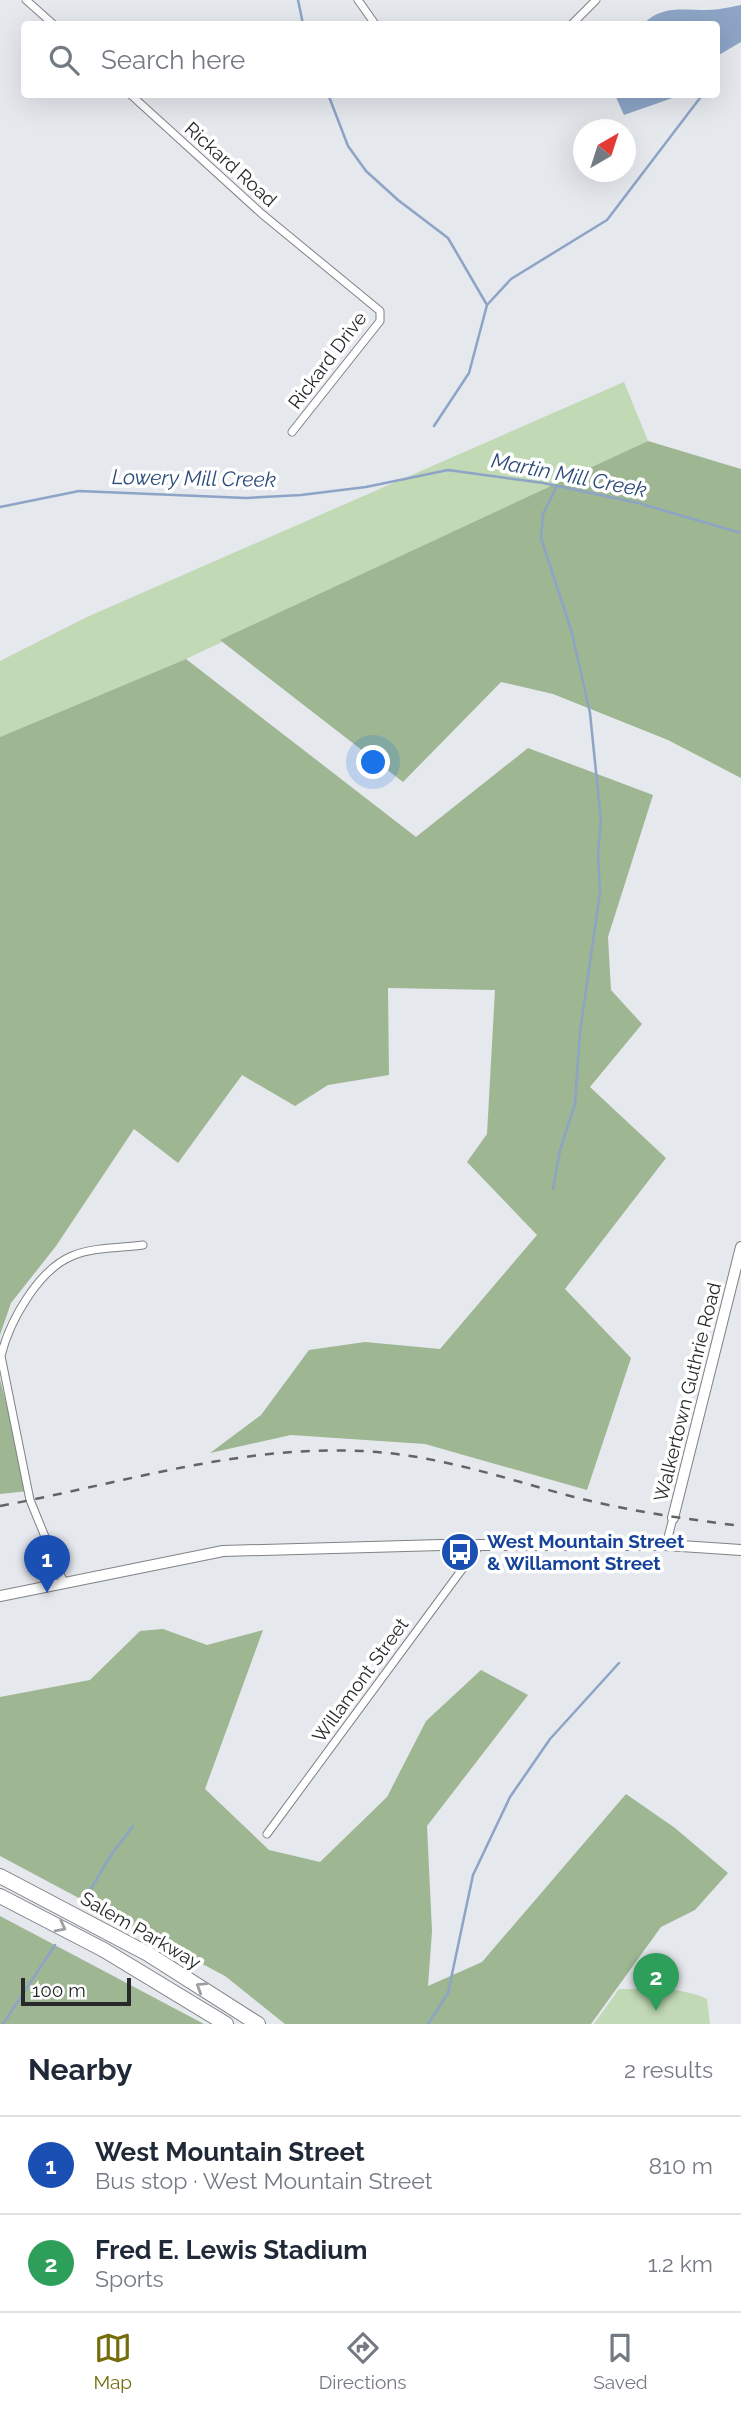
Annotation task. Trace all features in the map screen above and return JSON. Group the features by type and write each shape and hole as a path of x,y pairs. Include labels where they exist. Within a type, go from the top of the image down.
{"highway":[{"name":"Salem Parkway","path":"0,1876 136,1948 258,2024"},
{"name":"Salem Parkway","path":"0,1896 104,1950 226,2024"}],"main road":[{"name":"Walkertown Guthrie Road","path":"673,1518 741,1247"},
{"path":"0,1596 223,1551 480,1545 666,1545 741,1550"}],"street":[{"path":"26,0 50,21"},
{"path":"358,0 373,21"},
{"path":"575,21 596,0"},
{"name":"Rickard Road","path":"134,98 279,228"},
{"name":"Rickard Drive","path":"279,228 380,311 380,321 292,432"},
{"path":"64,1583 30,1500 1,1356 5,1336 24,1303 58,1264 70,1256 94,1250 143,1245"},
{"name":"Walkertown Guthrie Road","path":"666,1545 673,1518"},
{"name":"Willamont Street","path":"267,1834 480,1545"}],"green space":[{"path":"624,382 648,441 186,659 0,737 0,661 87,617"},
{"path":"648,441 741,469 741,778 668,740 553,694 501,682 403,782 220,640"},
{"path":"186,659 416,837 528,748 653,795 608,937 611,990 642,1024 590,1087 666,1158 565,1289 631,1358 587,1490 425,1444 291,1435 210,1453 261,1415 309,1350 365,1342 440,1349 537,1235 467,1162 487,1134 495,990 388,988 389,1075 328,1085 295,1106 242,1075 178,1163 134,1129 56,1246 11,1303 0,1335 0,737"},
{"path":"0,1379 28,1491 0,1494"},
{"path":"163,1629 207,1645 263,1630 205,1789 269,1850 320,1862 387,1797 426,1721 481,1670 528,1695 427,1826 432,1931 428,1986 482,1962 626,1794 675,1828 728,1873 695,1910 661,1927 591,2024 285,2024 225,1976 0,1856 0,1697 90,1680 140,1631"},
{"path":"0,1916 204,2024 0,2024"},
{"path":"619,1989 664,1989 697,1995 707,1999 710,2024 594,2024"}],"water":[{"path":"741,5 741,42 720,54 720,21 646,21 665,11 711,10"},
{"path":"617,98 672,98 624,115"}],"waterway":[{"path":"298,0 302,21"},
{"path":"330,98 348,146 366,171 398,200 448,238 487,305"},
{"name":"Lowery Mill Creek","path":"434,426 469,373 487,305 511,279 607,220 700,98"},
{"name":"Lowery Mill Creek","path":"0,507 79,491 246,498 301,495 366,487 448,470 543,483 638,503 741,533"},
{"name":"Martin Mill Creek","path":"553,1189 560,1150 575,1104 580,1032 600,893 598,853 601,821 590,713 572,633 541,538 543,514 557,486"},
{"path":"428,2024 448,1993 473,1875 510,1797 550,1739 619,1663"},
{"path":"85,1899 111,1855 133,1826"},
{"path":"3,2024 55,1945"}],"railway":[{"path":"0,1506 225,1460 315,1451 361,1451 442,1462 615,1506 741,1526"}],"place":[{"name":"West Mountain Street & Willamont Street","path":"460,1552"},
{"name":"West Mountain Street","path":"47,1593"},
{"name":"Fred E. Lewis Stadium","path":"656,2011"}]}
